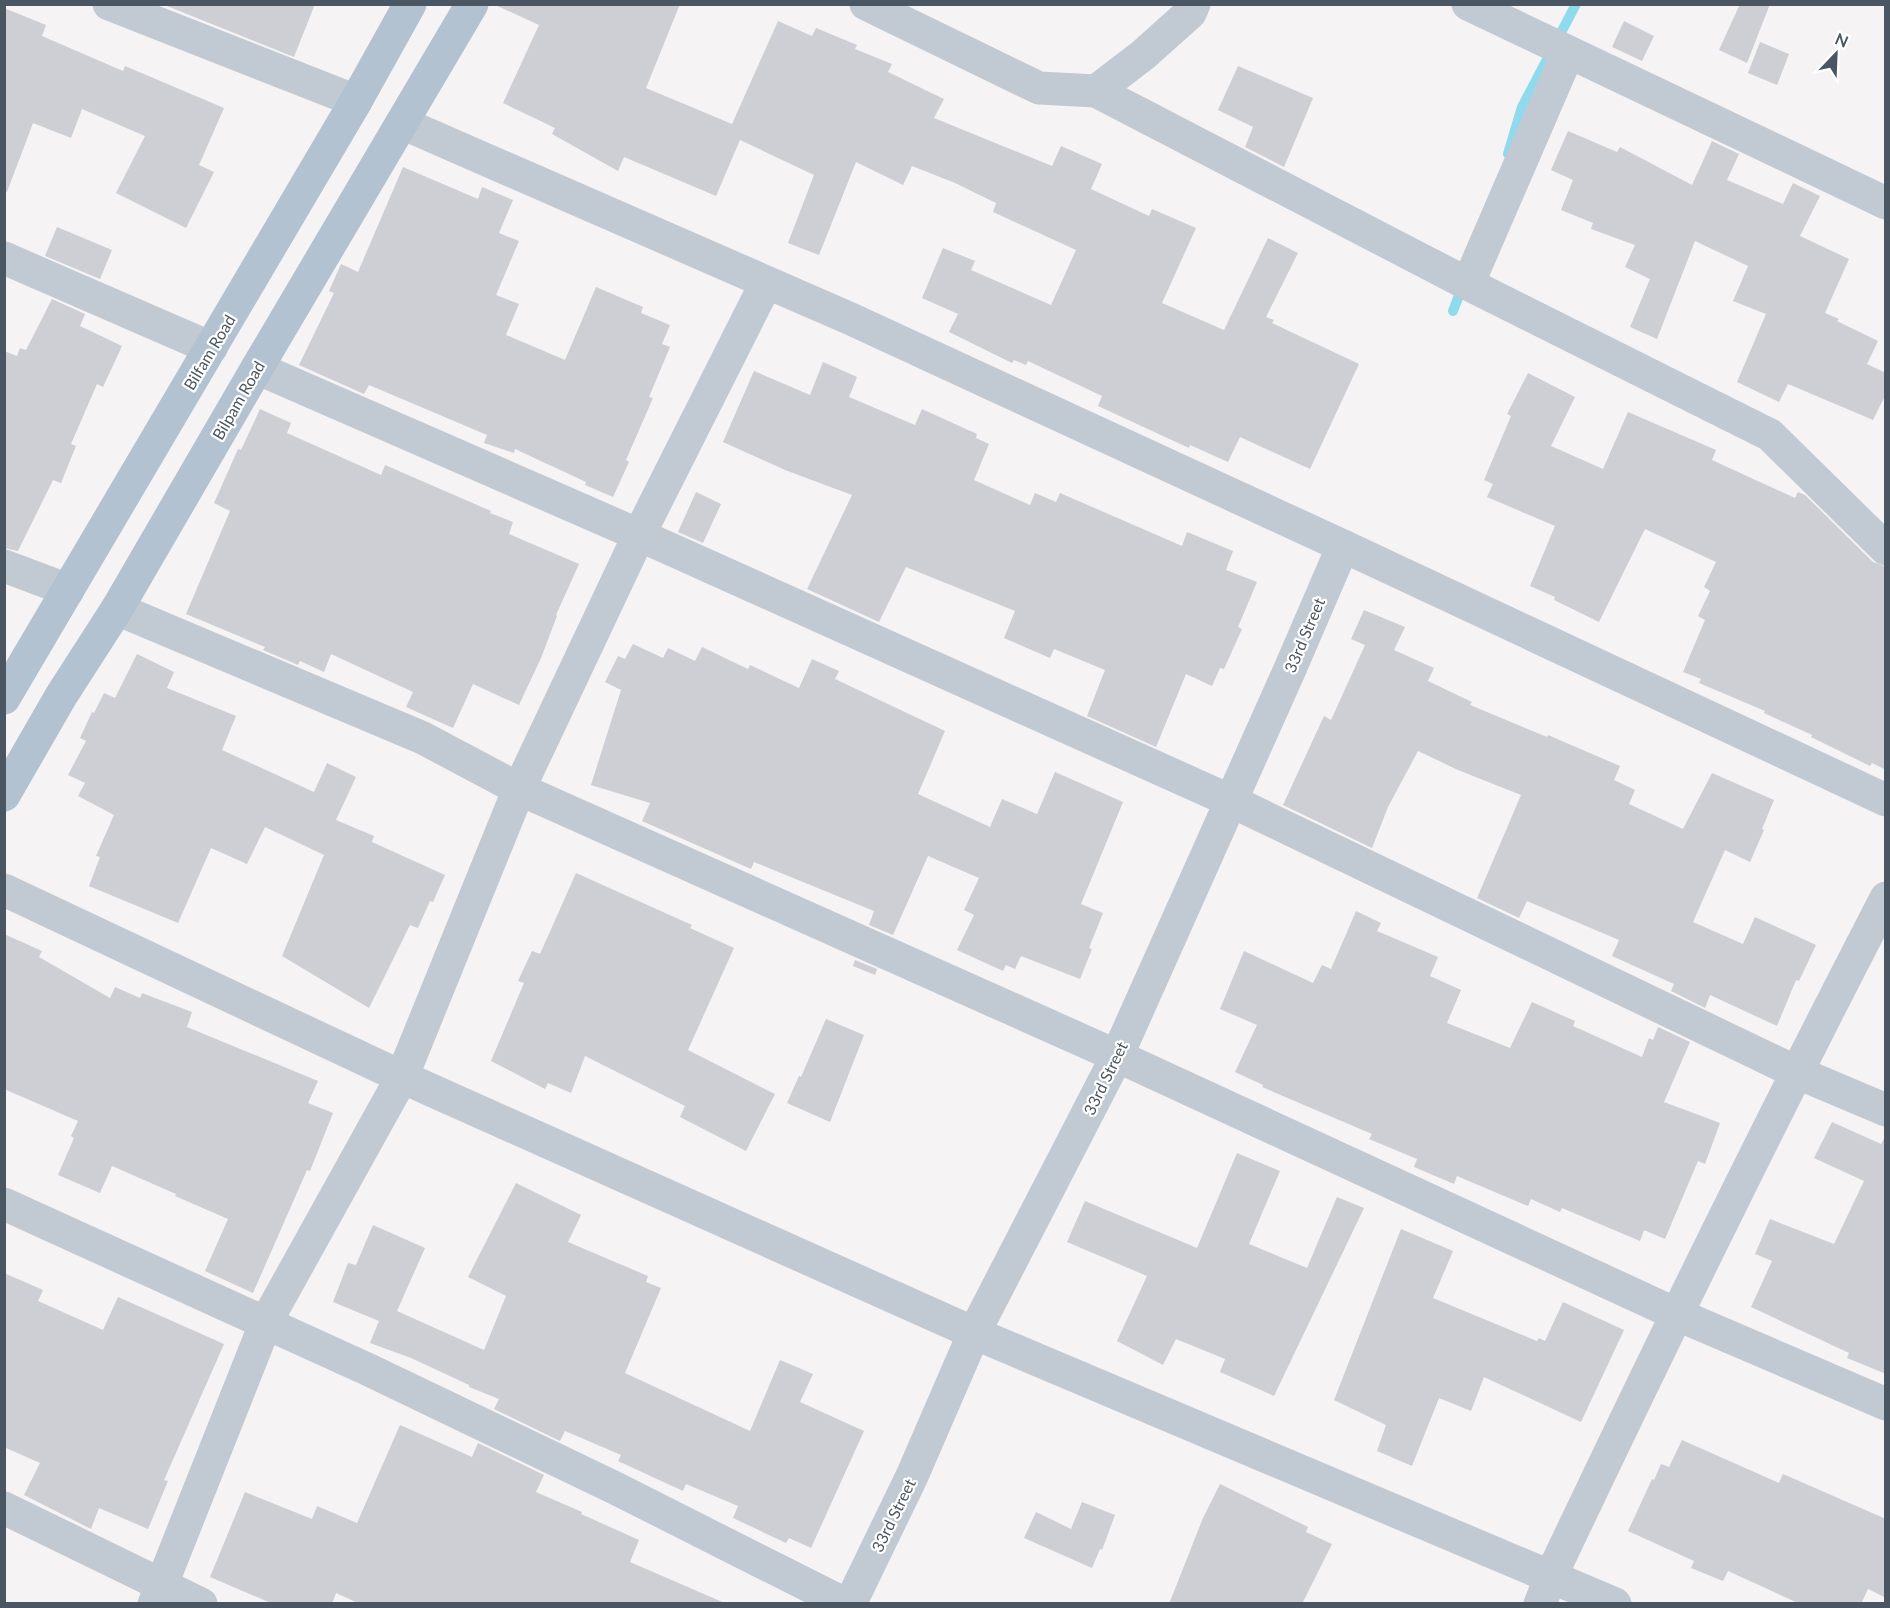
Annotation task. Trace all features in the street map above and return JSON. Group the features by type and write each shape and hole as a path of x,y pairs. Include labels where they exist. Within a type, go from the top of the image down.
{"main road":[{"name":"Bilfam Road","path":"4,698 212,348 410,4"},
{"name":"Bilpam Road","path":"4,795 61,696 117,609 472,4"}],"street":[{"path":"109,4 356,101"},
{"path":"866,4 1039,88 1096,91 1468,285 1770,435 1886,549"},
{"path":"1096,91 1143,56 1190,13 1194,4"},
{"path":"1468,4 1886,202"},
{"path":"1468,285 1568,53"},
{"path":"402,123 851,319 1886,800"},
{"path":"4,258 212,348"},
{"path":"158,1594 266,1322 402,1077 519,789 639,535 766,283"},
{"path":"257,368 639,535 1231,801 1796,1072 1886,1110"},
{"name":"33rd Street","path":"850,1604 912,1476 974,1333 1117,1056 1343,546"},
{"path":"4,566 68,590"},
{"path":"117,609 423,738 519,789 1117,1056 1676,1314 1886,1404"},
{"path":"4,890 402,1077 1546,1590 1615,1604"},
{"path":"1546,1590 1676,1314 1796,1072 1886,898"},
{"path":"4,1204 266,1322 602,1482 845,1604"},
{"path":"4,1508 158,1594 201,1604"}],"building":[{"path":"162,4 315,4 294,57"},
{"path":"493,4 680,4 646,88 732,124 778,21 812,36 816,28 857,45 855,49 892,64 888,72 944,99 934,118 1052,166 1061,146 1102,164 1091,189 1149,216 1152,209 1196,228 1162,303 1224,330 1268,238 1298,253 1266,317 1274,320 1272,323 1359,364 1310,469 1240,437 1228,462 1190,445 1189,448 1098,406 1102,396 1028,361 1026,365 1014,360 1012,363 949,332 958,314 922,298 943,248 975,261 971,270 1051,305 1076,250 993,212 996,203 955,183 912,166 903,185 856,162 819,255 788,243 814,175 740,140 716,196 624,157 618,171 552,134 555,128 503,103 539,25"},
{"path":"1740,4 1770,4 1747,63 1719,50"},
{"path":"4,8 46,25 42,36 123,71 125,66 224,108 199,165 214,172 186,228 116,193 145,136 82,109 71,138 33,123 7,192 4,192"},
{"path":"1624,21 1654,36 1642,61 1612,47"},
{"path":"1760,42 1789,54 1777,85 1748,73"},
{"path":"1238,66 1313,98 1284,167 1245,147 1253,127 1218,110"},
{"path":"1568,131 1617,152 1620,147 1692,185 1712,141 1739,154 1727,180 1783,204 1793,183 1820,196 1800,236 1849,259 1825,313 1878,341 1867,364 1886,373 1886,394 1873,420 1788,384 1779,402 1737,382 1766,314 1733,301 1748,266 1695,241 1657,339 1630,327 1650,279 1625,267 1635,245 1591,229 1593,223 1561,210 1573,180 1551,170"},
{"path":"403,167 478,199 482,187 513,200 499,233 519,241 496,295 519,304 506,335 565,360 596,287 643,307 641,313 670,325 662,344 670,347 649,397 653,398 626,460 629,462 613,497 515,449 514,453 484,443 487,435 369,385 364,394 299,365 334,293 329,291 341,264 358,272"},
{"path":"57,227 112,250 100,279 45,256"},
{"path":"52,299 85,314 80,326 122,346 103,387 97,384 71,444 76,446 61,483 53,480 18,551 4,548 4,351 17,356 20,348 26,350"},
{"path":"823,362 857,377 849,397 915,425 922,409 977,434 976,438 989,444 974,480 1030,505 1035,493 1056,502 1060,493 1182,546 1187,532 1233,551 1226,570 1257,582 1238,627 1242,629 1224,669 1220,668 1212,686 1186,674 1156,747 1087,716 1105,670 1054,649 1050,658 1004,638 1015,611 906,567 879,622 807,589 852,495 785,470 723,442 754,371 810,395"},
{"path":"1528,373 1575,397 1551,446 1603,469 1628,412 1716,450 1712,460 1795,498 1798,492 1805,495 1873,562 1886,567 1886,770 1872,763 1870,766 1764,713 1765,711 1699,683 1701,679 1683,672 1705,620 1698,616 1710,591 1704,587 1716,562 1645,529 1599,622 1554,600 1555,597 1530,586 1555,526 1487,497 1493,484 1484,480 1511,416 1507,414"},
{"path":"260,409 291,423 287,433 381,475 385,465 491,511 490,513 513,522 509,534 579,564 556,615 541,658 519,705 473,684 453,728 406,707 413,692 331,654 324,672 300,661 298,665 263,650 265,647 186,614 230,511 214,503 238,449 241,450"},
{"path":"696,492 721,504 703,543 678,532"},
{"path":"1364,610 1405,627 1394,650 1434,668 1428,681 1472,702 1470,705 1620,766 1614,780 1635,790 1629,804 1683,829 1712,773 1774,800 1750,862 1725,850 1693,922 1743,944 1755,917 1816,945 1799,981 1796,980 1777,1026 1710,995 1705,1008 1671,991 1674,984 1612,956 1619,940 1527,901 1519,918 1477,898 1521,795 1418,751 1388,807 1372,848 1283,805 1324,716 1331,720 1365,645 1351,639"},
{"path":"633,644 663,658 668,648 695,661 702,647 748,669 750,665 799,688 812,659 839,671 835,679 945,731 918,794 990,827 1002,799 1037,814 1055,772 1123,802 1081,904 1103,913 1080,979 1021,956 1015,969 1006,965 1003,971 957,950 974,915 964,910 979,878 928,856 893,935 869,925 874,911 754,862 751,869 642,821 650,803 591,785 621,690 605,682 618,656 625,659"},
{"path":"137,654 174,672 167,688 236,716 222,750 314,792 327,763 356,777 336,820 374,836 372,842 445,875 418,928 410,925 369,1008 282,956 324,855 265,827 247,864 211,848 178,923 89,886 100,857 96,856 114,815 78,796 85,783 68,775 86,741 80,738 92,712 94,713 104,693 115,698"},
{"path":"576,873 692,925 690,928 734,948 688,1050 775,1094 746,1151 680,1117 685,1106 585,1056 571,1093 548,1083 545,1089 491,1061 524,983 518,981 532,951 540,954"},
{"path":"1356,911 1381,923 1377,931 1438,957 1430,976 1461,990 1447,1023 1510,1048 1532,1002 1575,1021 1573,1026 1642,1057 1649,1038 1653,1040 1658,1027 1690,1042 1664,1102 1720,1123 1705,1164 1698,1161 1665,1239 1644,1230 1640,1241 1562,1208 1560,1212 1531,1199 1528,1206 1457,1176 1454,1184 1414,1167 1417,1159 1369,1139 1372,1134 1262,1087 1263,1085 1235,1072 1257,1025 1220,1009 1244,951 1313,983 1322,965 1331,969"},
{"path":"4,934 42,951 39,957 110,998 115,987 140,998 142,993 192,1012 187,1027 318,1081 308,1103 333,1113 310,1171 307,1170 253,1293 205,1271 228,1219 112,1166 100,1193 58,1175 74,1138 71,1136 78,1121 4,1089"},
{"path":"855,960 877,969 875,975 853,966"},
{"path":"826,1019 864,1035 830,1122 787,1103"},
{"path":"1832,1122 1881,1144 1886,1135 1886,1374 1847,1358 1849,1353 1751,1307 1772,1261 1755,1254 1770,1219 1834,1244 1864,1181 1814,1158"},
{"path":"1237,1153 1280,1171 1249,1244 1307,1268 1337,1197 1364,1208 1274,1396 1220,1372 1225,1359 1176,1339 1163,1365 1117,1341 1147,1276 1067,1242 1085,1201 1197,1248"},
{"path":"516,1183 581,1215 568,1242 648,1276 646,1282 661,1288 625,1373 750,1431 780,1360 813,1374 800,1402 864,1431 811,1548 789,1538 786,1543 733,1518 738,1506 686,1484 683,1491 618,1461 621,1455 565,1431 560,1441 494,1409 499,1399 411,1358 370,1343 379,1321 333,1302 348,1263 356,1265 373,1225 425,1248 397,1311 484,1350 506,1296 468,1277"},
{"path":"1401,1229 1453,1251 1433,1298 1537,1341 1539,1338 1545,1341 1563,1302 1624,1330 1581,1422 1484,1377 1471,1411 1439,1398 1412,1466 1377,1451 1386,1425 1334,1400"},
{"path":"4,1273 43,1290 38,1301 103,1330 118,1297 224,1344 164,1480 168,1481 148,1529 99,1508 91,1529 24,1495 40,1463 4,1447"},
{"path":"400,1425 472,1457 478,1443 544,1475 536,1492 639,1540 630,1562 727,1604 360,1604 336,1593 332,1604 273,1604 210,1577 245,1492 312,1519 317,1506 357,1523"},
{"path":"1682,1440 1779,1483 1783,1474 1886,1519 1886,1598 1868,1589 1861,1604 1800,1604 1728,1571 1723,1581 1691,1568 1694,1561 1628,1531 1652,1479 1654,1480 1661,1464 1669,1467"},
{"path":"1220,1484 1308,1527 1306,1532 1332,1544 1302,1604 1169,1604 1203,1518"},
{"path":"1082,1502 1115,1515 1102,1550 1100,1549 1092,1568 1024,1538 1036,1512 1071,1529"}],"waterway":[{"path":"1508,154 1522,107 1576,4"},
{"path":"1453,311 1463,285"}]}
